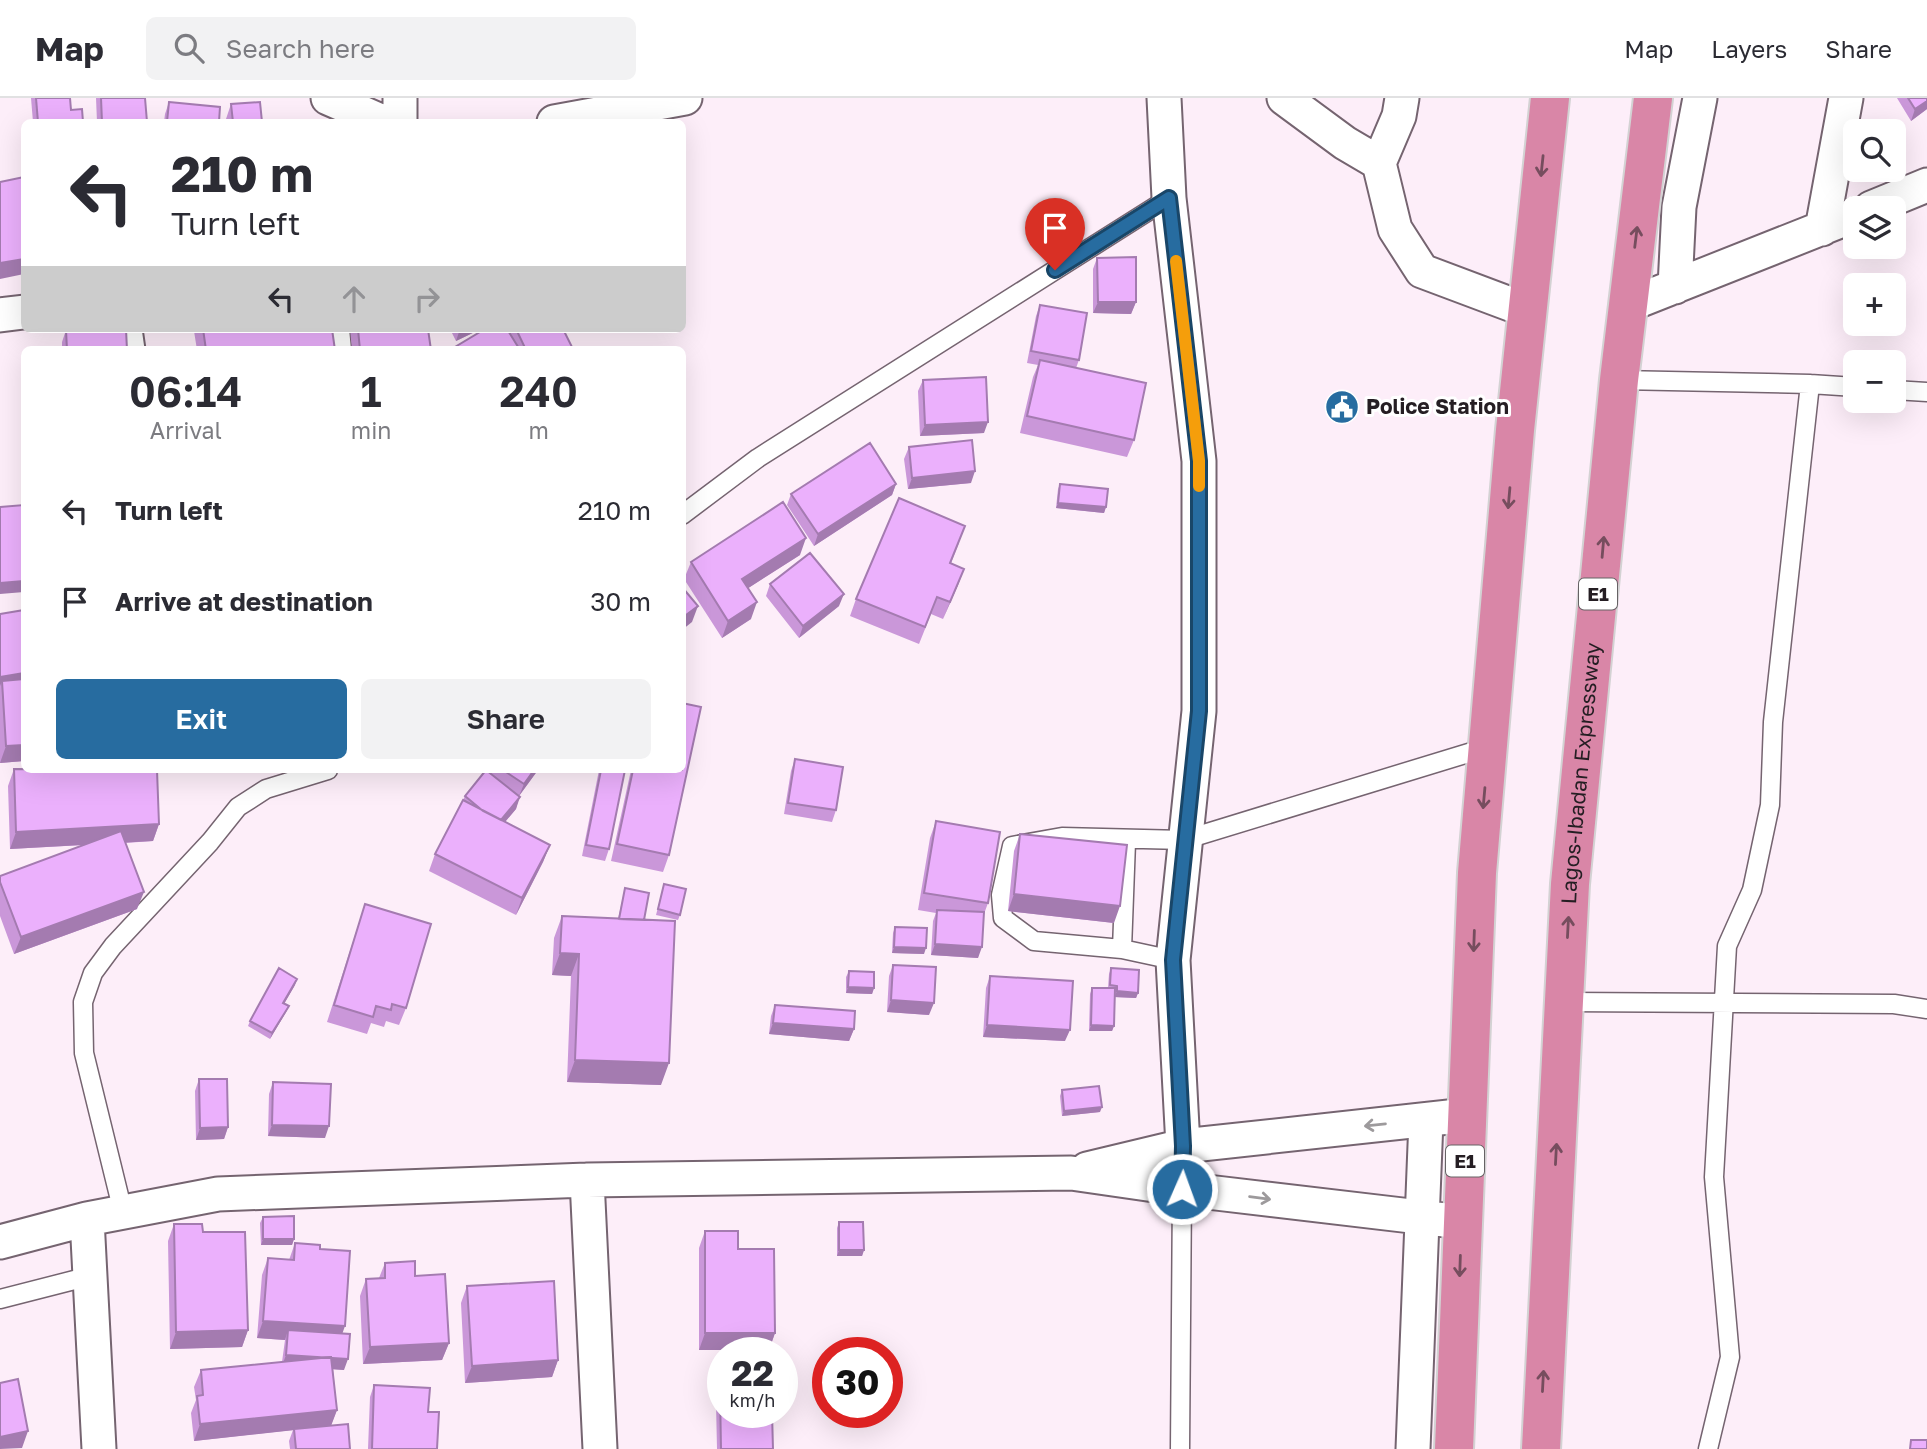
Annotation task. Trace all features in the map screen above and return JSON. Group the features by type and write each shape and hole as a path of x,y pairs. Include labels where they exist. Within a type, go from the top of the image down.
{"highway":[{"name":"E1","path":"1454,1449 1477,873 1527,310 1550,98"},
{"name":"Lagos-Ibadan Expressway","path":"1541,1449 1570,884 1619,380 1653,98"}],"street":[{"path":"328,98 376,119"},
{"path":"400,98 400,119"},
{"path":"570,119 685,98"},
{"path":"1164,98 1169,198 1199,461 1199,711 1173,960 1183,1146 1182,1189"},
{"path":"1284,98 1345,144 1379,163"},
{"path":"1402,98 1399,116 1379,163 1395,229 1422,271 1527,310"},
{"path":"1675,287 1679,207 1699,98"},
{"path":"1822,229 1846,98"},
{"path":"1900,196 1927,185"},
{"path":"1628,305 1843,220"},
{"path":"0,316 21,312"},
{"path":"1071,1173 1183,1146 1467,1115"},
{"path":"1413,1449 1426,1120"},
{"path":"0,1242 88,1219 218,1194 587,1180 1071,1173 1462,1222"},
{"path":"587,1180 600,1449"},
{"path":"88,1219 99,1449"}],"lane":[{"path":"686,512 758,458 1169,198"},
{"path":"1619,380 1843,386"},
{"path":"1708,1449 1730,1357 1714,1177 1727,946 1752,890 1770,805 1773,722 1810,384"},
{"path":"1906,391 1927,392"},
{"path":"1173,960 1122,949 1034,941 1003,918 1001,895 1012,846 1062,837 1185,840 1488,747"},
{"path":"123,1212 84,1053 83,1002 93,973 113,946 211,842 238,807 265,789 318,773"},
{"path":"1122,949 1126,839"},
{"path":"1564,1002 1894,1004 1927,1009"},
{"path":"1180,1449 1182,1189"},
{"path":"0,1299 90,1276"}],"building":[{"path":"36,98 70,98 71,110 82,109 83,119 38,119"},
{"path":"101,98 145,98 147,119 102,119"},
{"path":"1908,98 1927,98 1927,101 1915,109"},
{"path":"169,102 220,107 219,119 167,119"},
{"path":"260,102 262,119 233,119 231,104"},
{"path":"21,178 21,260 0,263 0,182"},
{"path":"1136,257 1136,302 1098,302 1097,258"},
{"path":"1040,305 1087,313 1079,360 1031,351"},
{"path":"66,333 126,333 127,346 67,346"},
{"path":"204,333 333,333 334,346 205,346"},
{"path":"358,333 429,333 430,346 360,346"},
{"path":"478,333 509,333 518,346 457,346"},
{"path":"518,333 565,333 572,346 524,346"},
{"path":"1040,360 1146,383 1134,440 1027,416"},
{"path":"986,377 988,422 925,425 923,380"},
{"path":"972,440 975,471 912,478 909,447"},
{"path":"870,443 896,484 818,534 791,494"},
{"path":"1060,484 1108,489 1106,507 1058,503"},
{"path":"899,498 965,526 950,563 964,569 950,602 937,597 925,627 856,599"},
{"path":"783,502 806,538 742,579 757,602 728,621 691,562"},
{"path":"21,505 21,581 0,583 0,507"},
{"path":"810,553 844,594 803,626 770,584"},
{"path":"686,592 698,606 686,615"},
{"path":"21,610 21,674 0,677 0,614"},
{"path":"21,679 21,745 6,746 2,681"},
{"path":"686,704 701,707 669,855 617,844 632,773 686,773"},
{"path":"795,759 843,767 836,810 788,803"},
{"path":"14,769 21,769 21,773 157,773 159,824 16,832"},
{"path":"484,773 490,773 520,797 501,820 483,811 465,796"},
{"path":"508,773 532,773 524,784"},
{"path":"600,773 624,773 609,849 586,845"},
{"path":"463,800 550,845 522,898 435,854"},
{"path":"936,821 1000,832 988,903 924,893"},
{"path":"121,831 144,892 21,937 0,876"},
{"path":"1020,834 1127,845 1120,906 1014,894"},
{"path":"664,884 686,889 680,915 658,909"},
{"path":"625,888 649,893 644,920 619,919"},
{"path":"365,904 431,924 406,1008 392,1004 391,1010 376,1006 373,1017 334,1005"},
{"path":"937,910 984,912 982,947 935,944"},
{"path":"562,916 675,921 669,1063 575,1060 579,954 560,953"},
{"path":"895,927 927,928 926,948 894,947"},
{"path":"893,965 936,967 934,1003 891,1000"},
{"path":"279,968 297,979 283,1003 289,1006 272,1033 250,1021"},
{"path":"1111,968 1139,970 1138,993 1117,991 1117,986 1110,985"},
{"path":"849,971 874,972 874,988 848,987"},
{"path":"990,976 1073,981 1070,1030 987,1025"},
{"path":"1092,988 1115,988 1114,1026 1091,1025"},
{"path":"775,1005 855,1011 854,1029 773,1023"},
{"path":"199,1079 227,1079 228,1127 200,1128"},
{"path":"273,1082 331,1084 329,1126 272,1125"},
{"path":"1099,1086 1102,1107 1064,1111 1062,1090"},
{"path":"294,1216 294,1239 263,1239 263,1217"},
{"path":"839,1222 863,1222 864,1250 839,1250"},
{"path":"174,1224 202,1224 203,1232 245,1232 248,1330 176,1332"},
{"path":"705,1231 738,1231 738,1249 774,1249 775,1333 705,1333"},
{"path":"295,1243 320,1245 320,1249 350,1251 345,1326 263,1321 268,1258 294,1260"},
{"path":"415,1261 415,1276 445,1274 449,1343 370,1347 366,1279 385,1278 385,1263"},
{"path":"554,1281 558,1360 472,1366 467,1286"},
{"path":"288,1330 350,1334 348,1359 286,1355"},
{"path":"331,1357 337,1410 200,1424 197,1396 203,1395 201,1370"},
{"path":"18,1379 28,1431 0,1437 0,1383"},
{"path":"374,1385 430,1388 428,1412 439,1412 437,1449 372,1449"},
{"path":"348,1424 350,1449 296,1449 294,1429"},
{"path":"721,1428 772,1428 773,1449 721,1449"},
{"path":"1911,1440 1927,1440 1927,1449 1910,1449"}],"slow traffic":[{"path":"1176,261 1199,461 1199,486"}],"place":[{"name":"Police Station","path":"1342,407"}],"route":[{"path":"1055,270 1169,198 1199,461 1199,711 1173,960 1183,1146 1182,1189"}]}
